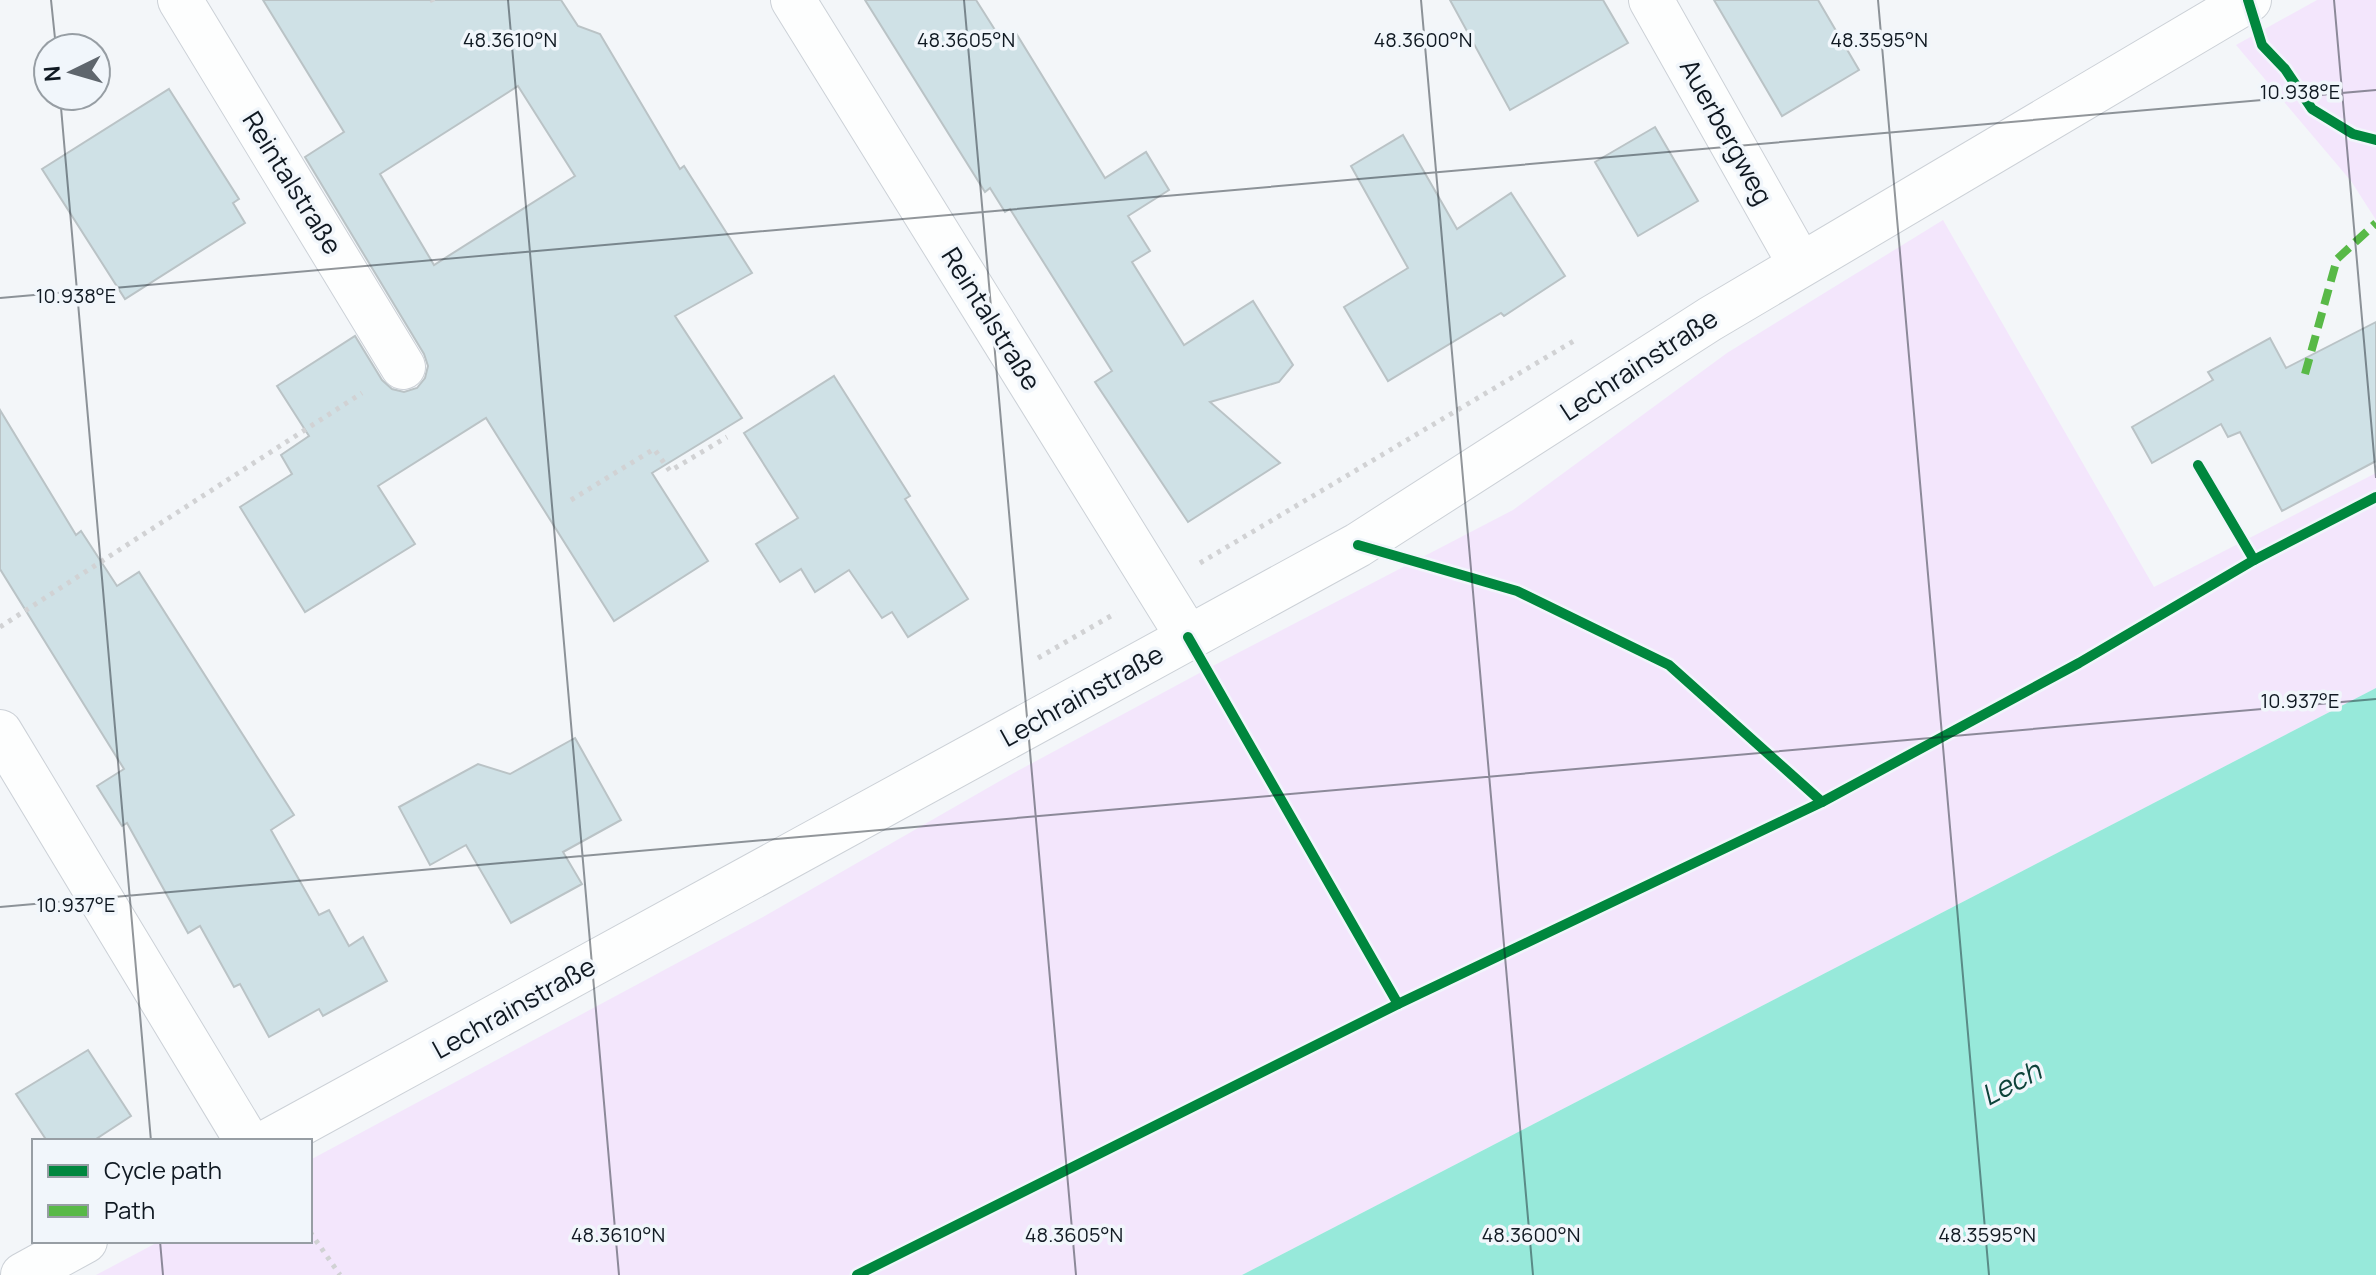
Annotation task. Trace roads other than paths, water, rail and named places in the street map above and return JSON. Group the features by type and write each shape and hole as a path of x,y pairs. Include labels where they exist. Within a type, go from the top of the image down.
{"street":[{"name":"Reintalstraße","path":"180,0 403,367"},
{"name":"Reintalstraße","path":"793,0 1188,637"},
{"name":"Auerbergweg","path":"1651,0 1800,264"},
{"name":"Lechrainstraße","path":"273,1139 1358,545 1800,264 2249,0"},
{"path":"0,732 246,1139"},
{"path":"23,1275 81,1243"}],"water":[{"name":"Lech","path":"2376,688 2376,1275 1242,1275"}]}
